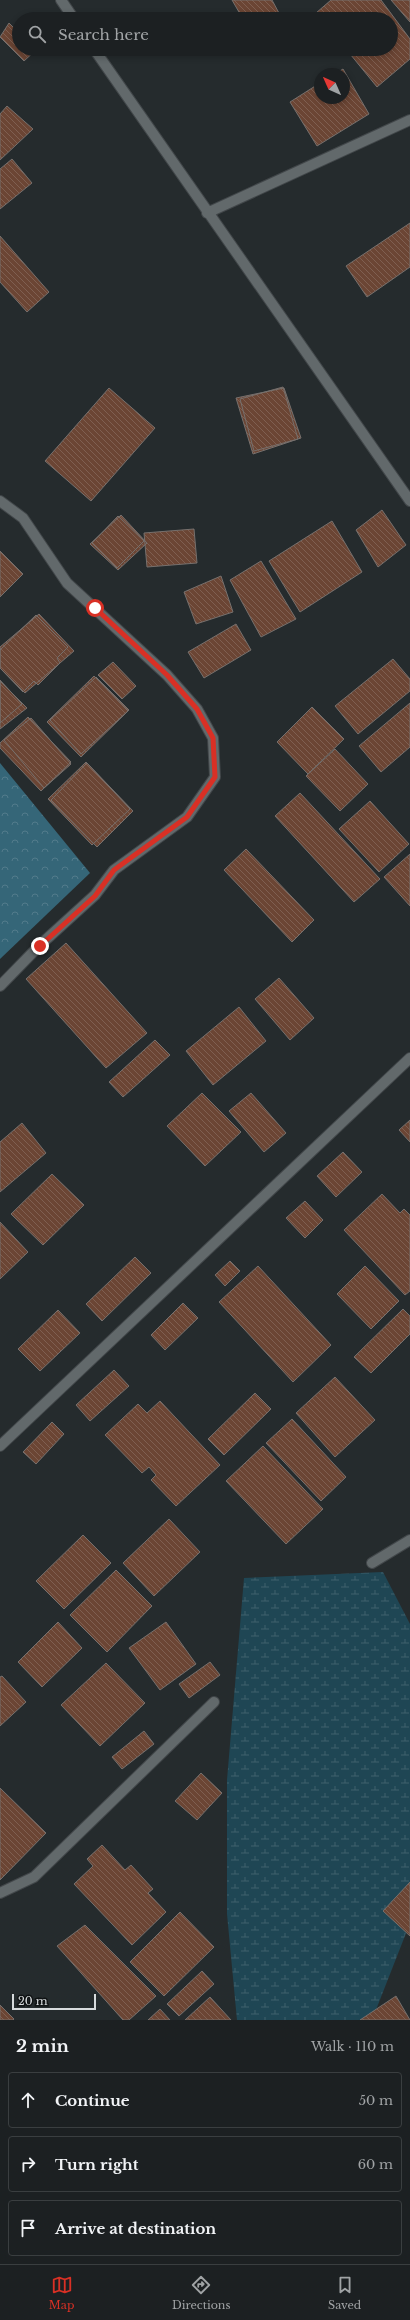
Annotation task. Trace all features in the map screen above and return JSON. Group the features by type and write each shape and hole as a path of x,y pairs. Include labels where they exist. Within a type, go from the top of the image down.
{"street":[{"path":"61,0 69,12"},
{"path":"99,56 207,213 410,501"},
{"path":"207,213 410,120"},
{"path":"0,501 23,518 67,583 167,675 197,709 213,738 215,777 187,817 114,870 95,896 40,946 0,986"},
{"path":"0,1446 410,1058"},
{"path":"372,1563 410,1540"},
{"path":"0,1893 34,1877 214,1702"}],"green space":[{"path":"0,763 90,873 0,959"},
{"path":"383,1572 410,1624 410,1923 372,2020 237,2020 227,1914 227,1780 244,1578"}],"building":[{"path":"232,0 272,0 278,12 239,12"},
{"path":"331,0 381,0 390,12 317,12"},
{"path":"391,0 410,0 410,22"},
{"path":"9,23 12,26 12,49 0,37"},
{"path":"398,23 410,39 410,59 377,87 352,56 398,56"},
{"path":"19,56 29,56 24,61"},
{"path":"350,81 369,114 317,146 290,102 314,87 314,104 350,104"},
{"path":"7,106 33,129 0,160 0,114"},
{"path":"12,159 32,183 0,209 0,169"},
{"path":"410,223 410,267 367,297 346,266"},
{"path":"0,236 49,292 27,312 0,282"},
{"path":"283,387 298,439 254,451 240,399"},
{"path":"109,388 155,428 91,501 45,461"},
{"path":"284,388 301,438 253,454 236,398"},
{"path":"382,510 406,545 378,567 356,530"},
{"path":"121,515 147,543 118,570 90,544"},
{"path":"118,516 144,541 117,568 92,543"},
{"path":"332,521 362,572 300,612 269,561"},
{"path":"194,529 197,563 147,567 144,533"},
{"path":"0,551 23,574 0,597"},
{"path":"261,561 296,619 261,637 230,580"},
{"path":"221,576 233,612 196,624 184,592"},
{"path":"39,614 74,651 25,693 0,668 0,647"},
{"path":"36,615 68,647 57,658 60,663 38,685 34,681 23,692 0,668 0,650"},
{"path":"236,624 251,650 204,678 188,652"},
{"path":"393,659 410,679 410,691 358,734 335,706"},
{"path":"113,662 136,686 122,699 98,675"},
{"path":"94,676 128,711 81,757 47,722"},
{"path":"96,677 129,710 81,754 50,720"},
{"path":"0,680 22,704 0,723"},
{"path":"0,681 27,708 0,729"},
{"path":"410,703 410,747 381,772 359,746"},
{"path":"312,707 344,739 308,774 277,742"},
{"path":"28,717 71,762 41,791 0,748 0,743"},
{"path":"31,718 71,764 44,788 4,740"},
{"path":"335,749 368,784 340,811 306,776"},
{"path":"86,762 130,809 92,845 48,799"},
{"path":"87,763 133,811 97,847 51,800"},
{"path":"300,793 380,879 354,902 275,816"},
{"path":"370,801 409,844 379,872 339,829"},
{"path":"246,849 314,920 292,942 224,870"},
{"path":"410,854 410,906 384,877"},
{"path":"66,943 147,1033 106,1068 26,979"},
{"path":"279,978 314,1018 290,1040 255,999"},
{"path":"239,1007 266,1041 213,1085 186,1051"},
{"path":"155,1040 170,1055 123,1097 109,1082"},
{"path":"202,1093 241,1132 205,1166 167,1126"},
{"path":"251,1093 286,1133 264,1152 229,1111"},
{"path":"410,1120 410,1142 399,1130"},
{"path":"22,1123 46,1153 0,1192 0,1142"},
{"path":"343,1152 362,1172 336,1197 317,1176"},
{"path":"52,1174 84,1205 43,1245 11,1214"},
{"path":"382,1194 400,1213 404,1209 410,1215 410,1291 405,1295 344,1230"},
{"path":"305,1201 323,1220 305,1238 286,1218"},
{"path":"0,1222 28,1252 0,1279"},
{"path":"135,1257 151,1273 102,1321 86,1304"},
{"path":"230,1261 240,1271 225,1286 215,1275"},
{"path":"258,1266 331,1345 293,1382 219,1302"},
{"path":"365,1266 399,1301 371,1329 337,1294"},
{"path":"183,1303 198,1318 165,1350 151,1335"},
{"path":"403,1309 410,1316 410,1334 371,1373 354,1357"},
{"path":"58,1310 80,1333 40,1371 18,1349"},
{"path":"114,1370 129,1386 90,1421 76,1405"},
{"path":"335,1377 375,1420 335,1457 296,1413"},
{"path":"255,1393 271,1409 224,1455 208,1439"},
{"path":"160,1401 220,1465 176,1506 151,1480 156,1475 149,1467 142,1473 105,1435 138,1404 147,1413"},
{"path":"292,1419 346,1477 321,1501 266,1443"},
{"path":"52,1422 64,1434 36,1464 23,1452"},
{"path":"263,1446 323,1509 286,1544 226,1481"},
{"path":"169,1519 200,1552 154,1596 123,1563"},
{"path":"83,1535 111,1563 64,1609 36,1581"},
{"path":"116,1570 152,1606 107,1652 70,1615"},
{"path":"58,1622 82,1648 42,1687 18,1662"},
{"path":"166,1622 196,1664 160,1690 129,1648"},
{"path":"210,1662 220,1675 189,1698 179,1684"},
{"path":"106,1663 145,1703 100,1746 61,1705"},
{"path":"2,1676 26,1702 0,1726 0,1677"},
{"path":"144,1731 154,1744 122,1769 112,1757"},
{"path":"201,1773 222,1793 197,1820 175,1801"},
{"path":"0,1788 46,1833 0,1880"},
{"path":"102,1845 125,1870 131,1865 153,1889 148,1893 166,1912 132,1945 74,1884 93,1866 87,1859"},
{"path":"410,1882 410,1936 383,1911"},
{"path":"180,1912 214,1947 164,1996 130,1962"},
{"path":"85,1925 156,1996 129,2020 123,2020 57,1946"},
{"path":"202,1971 214,1984 179,2016 167,2004"},
{"path":"396,1996 410,2020 360,2020"},
{"path":"210,1997 231,2020 185,2020"},
{"path":"0,2005 14,2019 13,2020 0,2020"},
{"path":"160,2009 170,2020 148,2020"}],"route":[{"path":"40,946 95,896 114,870 187,817 215,777 213,738 197,709 167,675 95,608"}]}
